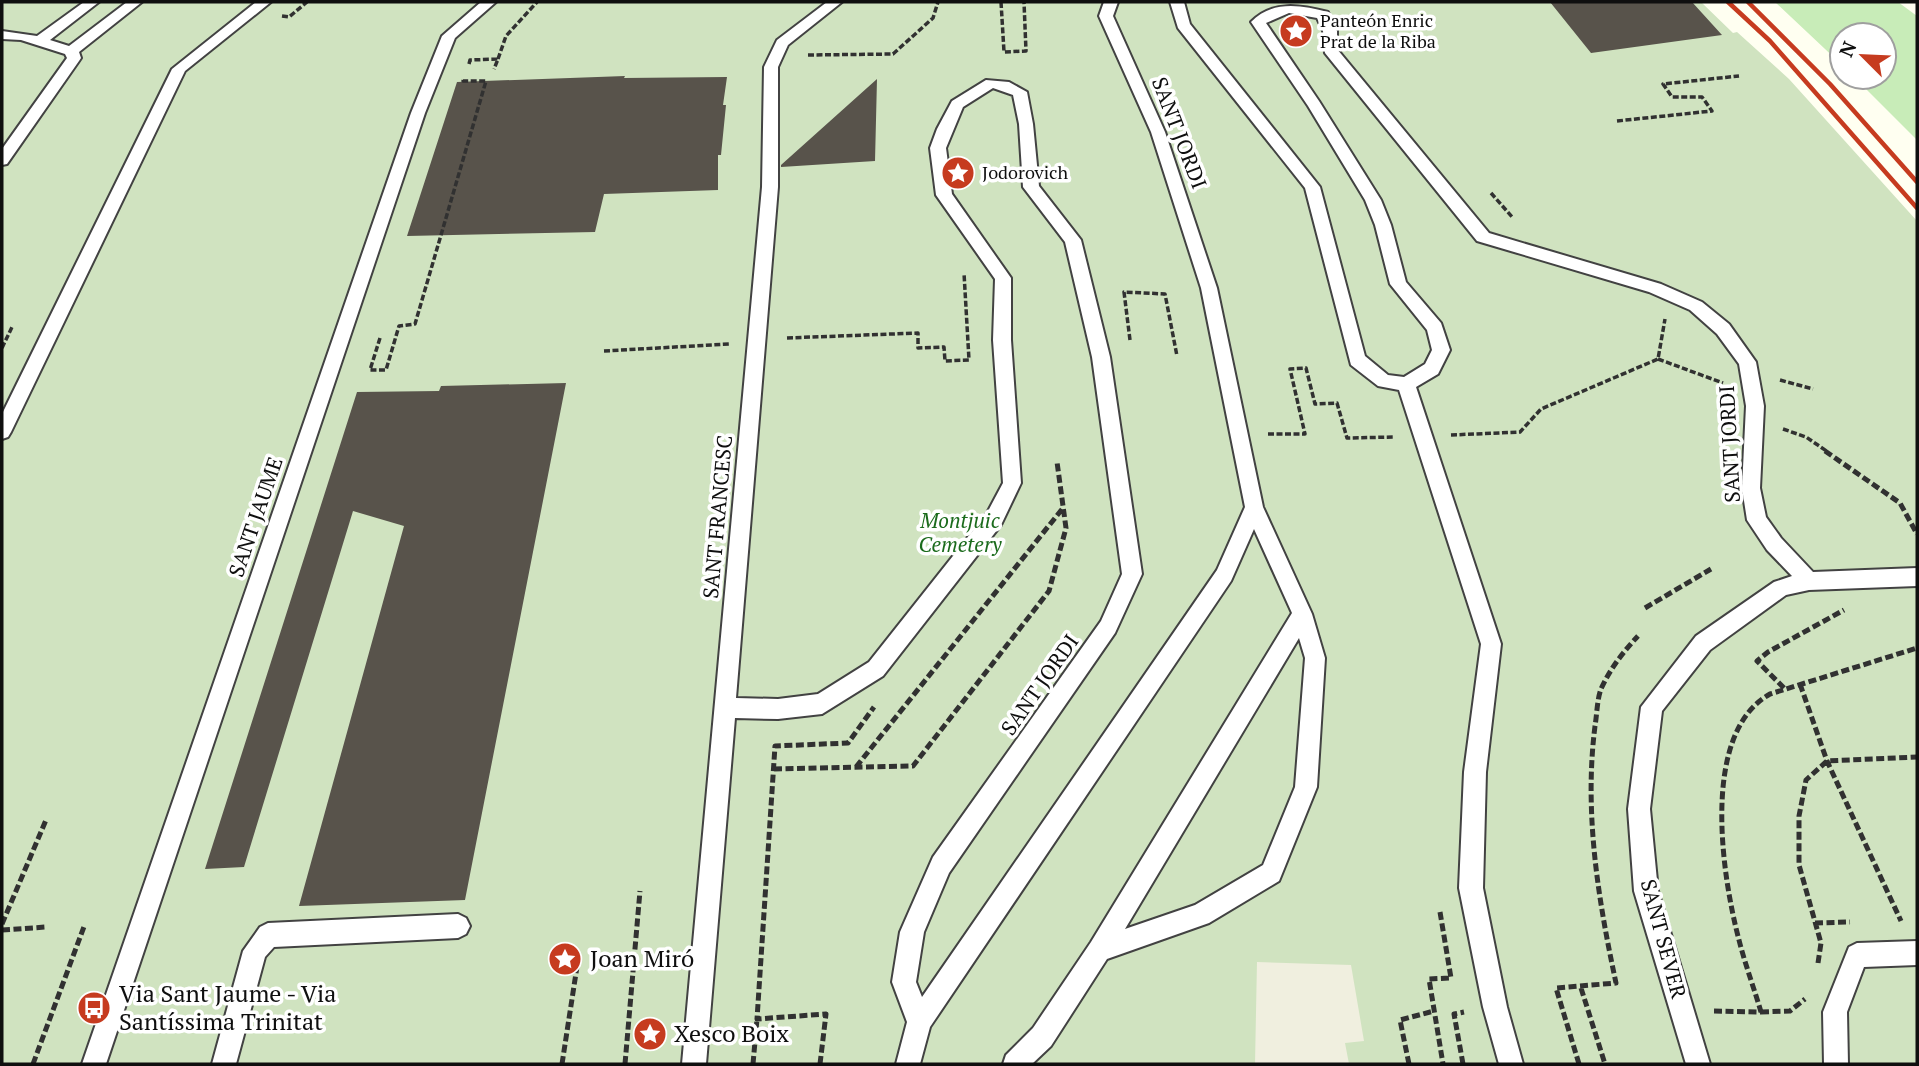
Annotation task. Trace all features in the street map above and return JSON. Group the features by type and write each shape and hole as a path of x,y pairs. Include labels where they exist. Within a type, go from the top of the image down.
{"lane":[{"path":"41,40 92,2"},
{"path":"71,51 135,2"},
{"path":"2,432 179,69 264,2"},
{"name":"SANT JAUME","path":"94,1064 418,113 449,36 489,2"},
{"name":"SANT FRANCESC","path":"694,1064 770,187 771,67 782,43 835,2"},
{"name":"SANT JORDI","path":"1099,950 1201,915 1271,873 1306,787 1315,658 1302,614 1254,507 1209,288 1158,132 1106,16 1111,2"},
{"path":"1177,2 1183,25 1312,187 1357,360 1384,381 1406,384 1491,643 1475,772 1471,888 1495,1007 1511,1064"},
{"name":"SANT JORDI","path":"1406,384 1432,369 1441,350 1435,328 1398,284 1383,225 1358,173 1258,22 1274,10 1298,8 1323,15 1330,31 1330,50 1483,237 1656,288 1696,306 1723,329 1747,362 1755,406 1751,488 1757,520 1774,544 1809,581"},
{"path":"2,35 41,40 71,51 74,58 2,160"},
{"name":"SANT JORDI","path":"724,708 778,709 822,704 876,669 994,519 1012,484 1002,340 1003,278 944,195 938,148 947,121 957,104 991,83 1020,92 1026,124 1031,187 1073,240 1102,367 1132,574 1108,627 941,865 912,932 904,982 919,1022"},
{"path":"908,1064 919,1022 1224,575 1254,507"},
{"name":"SANT SEVER","path":"1698,1064 1646,891 1639,809 1652,707 1703,643 1782,588 1809,581 1917,577"},
{"path":"1015,1064 1042,1037 1099,950 1302,614"},
{"path":"224,1064 255,951 268,935 458,926"},
{"path":"1836,1064 1835,1012 1857,955 1917,953"}],"path":[{"path":"284,17 289,17 307,2"},
{"path":"494,69 506,36 537,2"},
{"path":"819,55 893,54 933,18 938,2"},
{"path":"1001,2 1004,52 1026,51 1024,2"},
{"path":"468,67 470,60 498,59"},
{"path":"380,338 370,370 386,370 399,326 415,324 486,80 463,81 466,74"},
{"path":"1617,121 1712,111 1702,97 1672,97 1663,84 1738,76"},
{"path":"1491,193 1510,214"},
{"path":"808,336 918,333 918,348 944,347 945,361 968,360 964,272"},
{"path":"1126,320 1124,292 1165,293 1177,356"},
{"path":"1658,359 1665,318"},
{"path":"2,348 12,327"},
{"path":"604,351 719,344"},
{"path":"1474,434 1520,432 1541,409 1658,359 1710,378"},
{"path":"1280,435 1305,434 1290,369 1306,368 1315,404 1337,403 1347,438 1396,437"},
{"path":"1779,380 1779,392"},
{"path":"1798,385 1813,389"},
{"path":"1780,416 1780,429 1806,437 1900,503 1917,534"},
{"path":"775,769 913,766 1049,591 1066,528 1057,462"},
{"path":"855,767 1063,508"},
{"path":"1645,608 1711,569"},
{"path":"1784,688 1757,661 1768,652 1855,604 1831,606"},
{"path":"1579,1064 1556,988 1616,983 1598,901 1592,826 1592,750 1600,691 1621,654 1639,636"},
{"path":"1761,1012 1739,939 1724,852 1724,784 1730,739 1753,705 1784,688 1833,676 1892,653 1917,648"},
{"path":"1800,684 1827,761 1917,953"},
{"path":"753,1064 775,747 848,743 877,703"},
{"path":"1817,967 1821,943 1799,865 1799,816 1806,780 1827,761 1917,757"},
{"path":"2,923 46,820"},
{"path":"625,1064 640,891"},
{"path":"33,1064 85,925"},
{"path":"2,930 46,927"},
{"path":"562,1064 578,960"},
{"path":"1443,1064 1429,979 1451,978"},
{"path":"1581,988 1605,1064"},
{"path":"1706,1010 1790,1012 1813,992"},
{"path":"1409,1064 1400,1020 1434,1011"},
{"path":"757,1019 826,1014 820,1064"},
{"path":"1454,1014 1463,1064"}],"green space":[{"name":"Montjuic Cemetery","path":"2,2 1701,2 1733,33 1737,32 1789,79 1917,221 1917,1064 2,1064"},
{"path":"1775,2 1898,2 1917,16 1917,140 1868,91 1898,91 1898,21 1828,21 1828,52"}],"shaded area":[{"path":"1257,962 1351,965 1364,1041 1345,1043 1349,1064 1255,1064"}],"building":[{"path":"1550,2 1692,2 1722,35 1591,53"},
{"path":"625,76 624,78 727,77 721,155 718,155 718,190 604,194 595,232 407,236 457,82"},
{"path":"877,79 875,161 781,167 781,165"},
{"path":"566,383 465,900 299,906 404,526 353,511 244,867 205,869 357,392 439,391 441,386"}],"railway":[{"path":"1728,2 1770,41 1917,208"},
{"path":"1748,2 1830,84 1917,182"}],"place":[{"name":"Panteón Enric Prat de la Riba","path":"1296,31"},
{"name":"Jodorovich","path":"958,173"},
{"name":"Joan Miró","path":"565,959"},
{"name":"Via Sant Jaume - Via Santíssima Trinitat","path":"94,1008"},
{"name":"Xesco Boix","path":"650,1034"}]}
